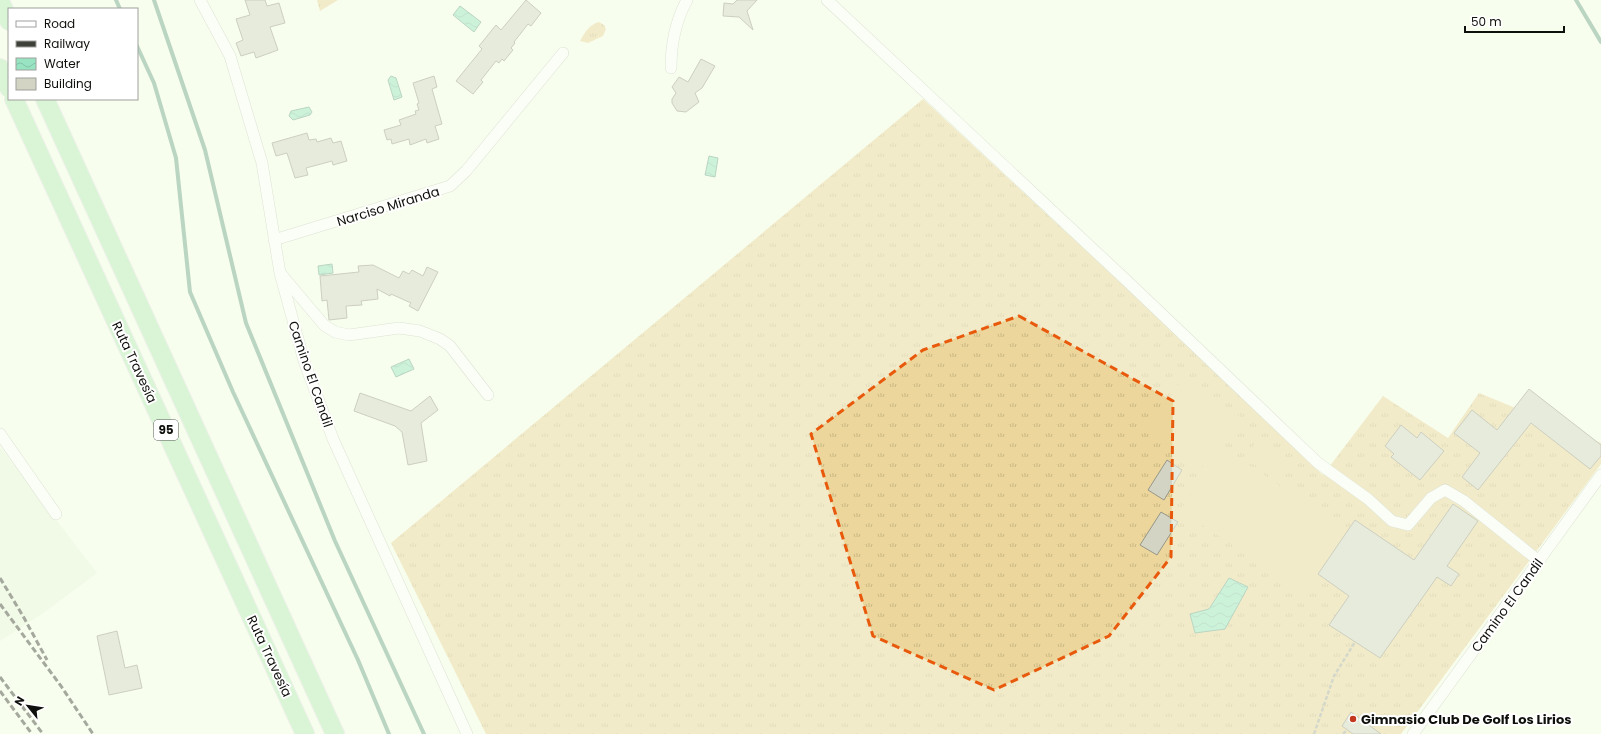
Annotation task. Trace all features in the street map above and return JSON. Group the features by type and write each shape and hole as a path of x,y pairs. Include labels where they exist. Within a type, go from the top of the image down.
{"highway":[{"path":"0,1 8,19"},
{"path":"0,68 8,86"},
{"name":"Ruta Travesía","path":"14,100 305,734"},
{"name":"Ruta Travesía","path":"45,100 335,734"}],"street":[{"name":"Camino El Candil","path":"200,0 230,56 262,163 280,273 304,361 333,438 467,734"},
{"path":"671,68 671,48 680,12 687,0"},
{"path":"827,0 1126,280 1318,463 1368,499 1392,521 1408,525 1431,498 1445,490 1464,501 1539,561"},
{"name":"Narciso Miranda","path":"274,240 450,186 466,171 563,53"},
{"path":"280,273 324,325 335,332 349,335 399,328 420,331 440,339 450,346 488,395"},
{"path":"0,434 56,514"},
{"name":"Camino El Candil","path":"1412,734 1601,475"}],"path":[{"path":"1314,734 1334,676 1355,642"},
{"path":"1344,734 1347,730"}],"highlighted area":[{"path":"1019,316 1173,401 1171,557 1109,636 994,690 873,636 811,434 923,350"}],"shaded area":[{"path":"0,447 97,573 42,614 0,641"}],"green space":[{"path":"317,0 338,0 320,11"},
{"path":"599,22 604,25 606,29 603,36 588,43 580,41 590,27"},
{"path":"923,99 1205,361 1323,475 1383,396 1448,438 1479,393 1601,443 1601,464 1401,734 486,734 391,543"},
{"path":"1183,378 1241,417 1221,447 1347,530 1306,592 1180,511 1207,469 1149,429"},
{"path":"1257,440 1291,460 1279,479 1245,459"}],"water":[{"path":"460,6 481,22 474,32 453,15"},
{"path":"391,76 396,78 402,97 394,100 388,80"},
{"path":"309,107 312,112 310,115 293,120 289,116 291,111"},
{"path":"709,156 718,158 715,177 705,175"},
{"path":"332,264 333,273 319,275 318,266"},
{"path":"409,359 414,369 396,377 391,367"},
{"path":"1229,578 1248,587 1225,629 1195,633 1190,614 1209,609"}],"building":[{"path":"245,0 265,0 267,6 279,3 285,23 270,27 278,50 256,58 254,52 241,56 236,43 243,40 236,19 250,15"},
{"path":"526,0 541,13 531,26 528,24 514,42 515,43 511,48 513,50 504,61 502,59 499,63 496,61 481,80 483,82 473,94 456,81 482,49 479,46 496,25 501,30"},
{"path":"737,0 757,0 747,11 753,30 739,17 723,16 724,3 733,4"},
{"path":"701,59 715,66 702,88 695,93 699,102 686,112 677,111 672,103 672,99 676,93 672,87 679,77 688,82"},
{"path":"434,76 437,87 432,89 442,124 435,126 439,139 427,143 426,139 410,145 409,139 392,144 391,139 387,140 384,130 401,125 399,120 416,114 415,111 419,110 417,104 419,103 413,83"},
{"path":"307,133 309,140 316,139 317,142 331,138 333,143 341,141 347,161 333,165 332,161 306,168 308,175 295,178 287,153 276,156 272,143"},
{"path":"373,265 399,278 403,271 409,274 412,270 423,276 427,267 438,272 418,311 409,306 411,303 391,294 390,296 377,289 378,299 361,301 362,305 346,306 347,318 329,320 327,300 322,301 320,276 359,272 358,266"},
{"path":"1529,389 1601,445 1601,456 1590,469 1531,423 1478,490 1462,477 1480,453 1454,433 1472,410 1497,430"},
{"path":"360,393 411,411 430,396 438,410 421,423 427,461 408,465 402,432 395,426 354,411"},
{"path":"1401,425 1417,438 1421,432 1444,451 1420,480 1391,457 1394,454 1385,446"},
{"path":"1167,460 1182,470 1164,500 1148,490"},
{"path":"1453,504 1478,521 1447,566 1459,574 1451,586 1437,577 1380,658 1329,625 1349,596 1318,574 1355,520 1414,560"},
{"path":"1161,512 1178,522 1157,555 1140,545"},
{"path":"117,631 125,668 137,665 142,688 109,695 97,636"},
{"name":"Gimnasio Club De Golf Los Lirios","path":"1351,712 1381,734 1353,734 1342,726"}],"waterway":[{"path":"116,0 120,8"},
{"path":"154,0 205,150 246,323 335,541 424,734"},
{"path":"1576,0 1601,42"},
{"path":"138,48 154,83 176,158 190,292 233,392 358,660 389,734"}],"railway":[{"path":"0,578 47,660"},
{"path":"0,604 61,686 93,734"},
{"path":"0,677 43,734"},
{"path":"0,691 32,734"}],"place":[{"name":"Gimnasio Club De Golf Los Lirios","path":"1353,719"}]}
